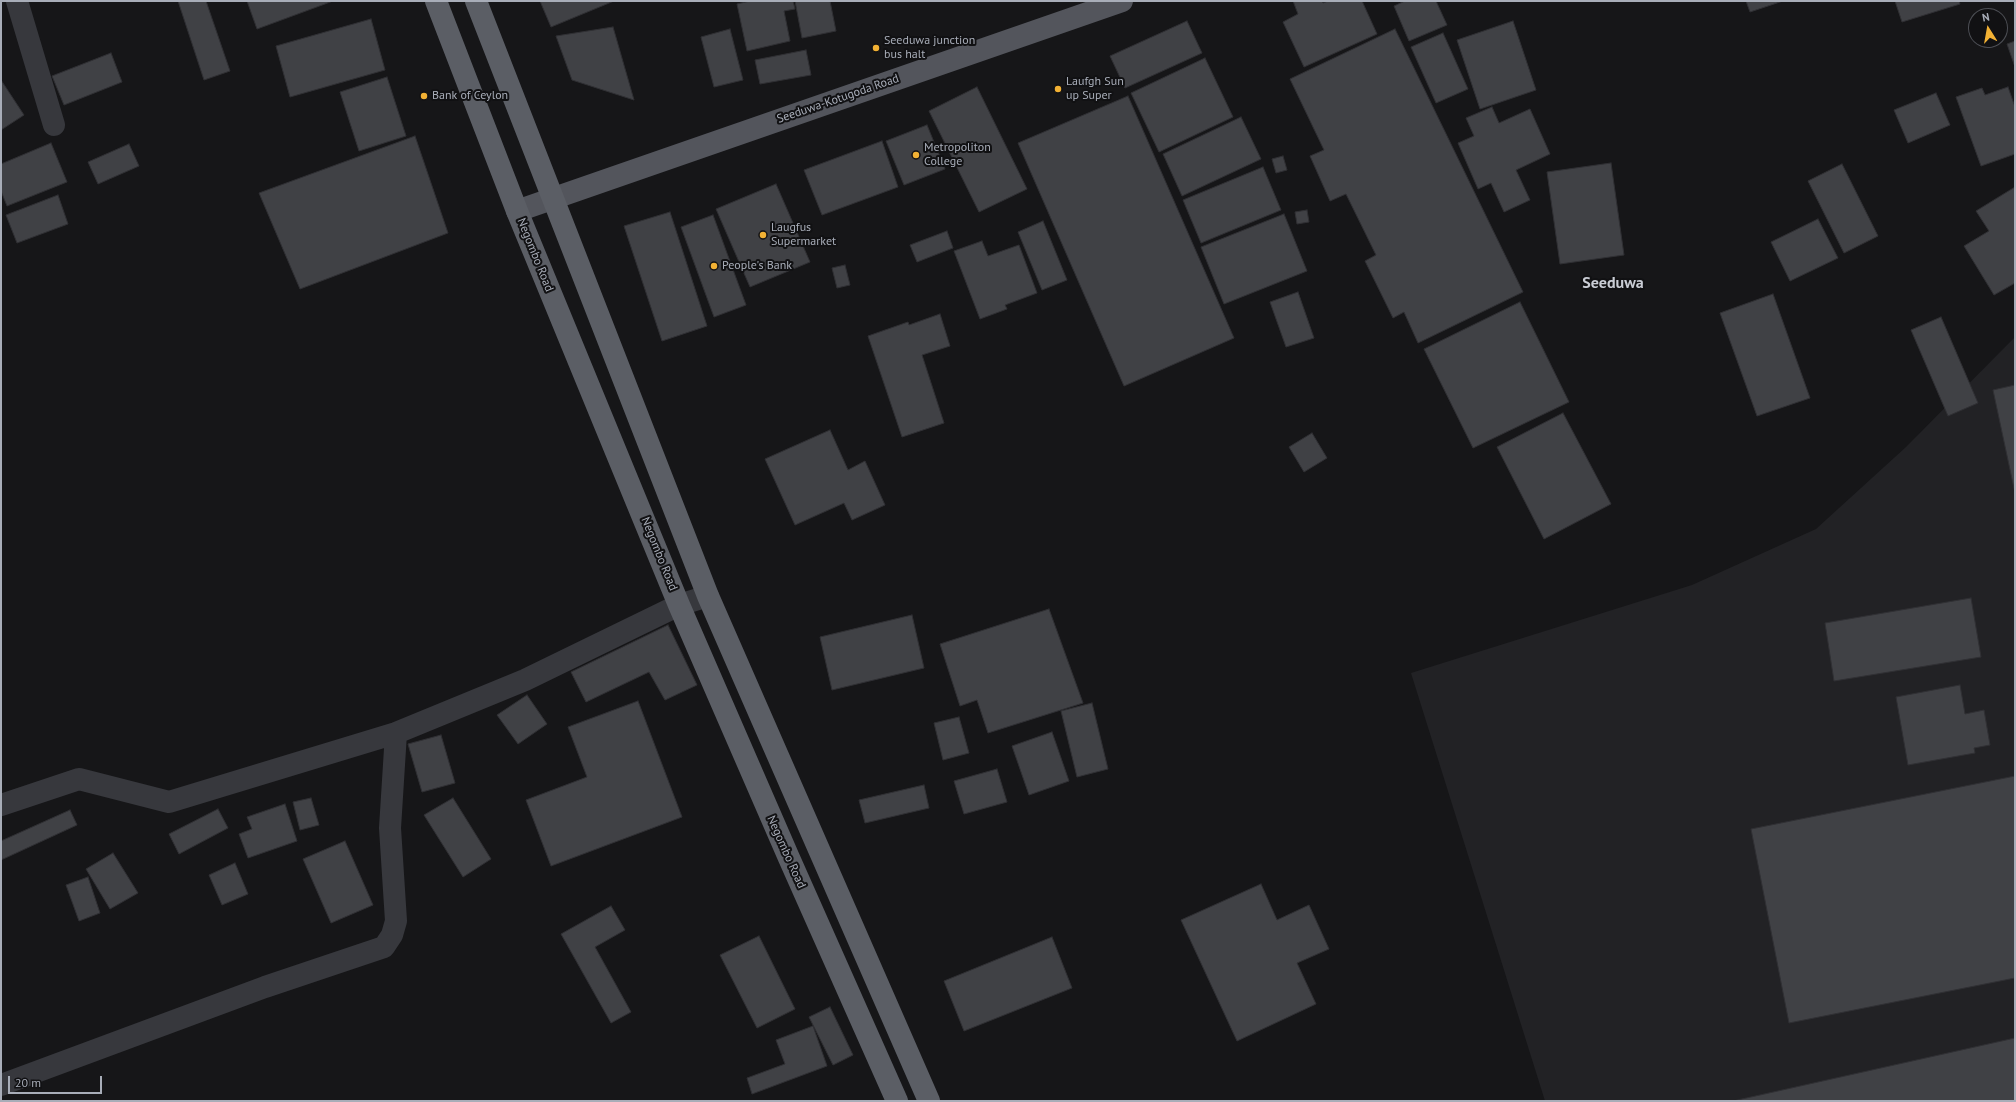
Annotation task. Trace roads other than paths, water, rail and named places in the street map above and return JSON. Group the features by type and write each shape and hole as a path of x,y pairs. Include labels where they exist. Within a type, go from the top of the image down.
{"highway":[{"name":"Negombo Road","path":"436,1 517,211 679,605 895,1100"},
{"path":"476,1 708,596 929,1101"}],"main road":[{"name":"Seeduwa-Kotugoda Road","path":"517,211 553,197 1122,1"}],"street":[{"path":"17,1 54,125"},
{"path":"1,805 79,779 169,802 396,733 525,680 679,605 708,596"},
{"path":"1,1085 265,987 384,947 392,935 396,921 390,828 396,733"}],"place":[{"name":"Seeduwa junction bus halt","path":"876,48"},
{"name":"Laufgh Sun up Super","path":"1058,89"},
{"name":"Bank of Ceylon","path":"424,96"},
{"name":"Metropoliton College","path":"916,155"},
{"name":"Laugfus Supermarket","path":"763,235"},
{"name":"People's Bank","path":"714,266"}],"district":[{"name":"Seeduwa","path":"1613,283"}]}
